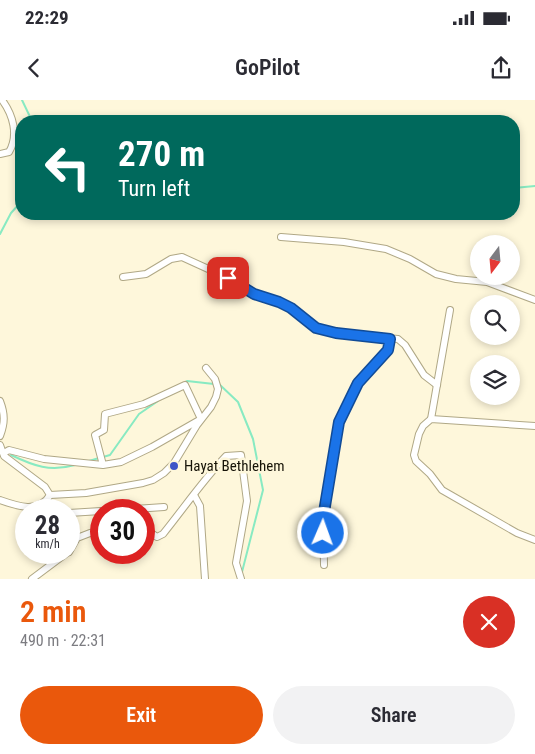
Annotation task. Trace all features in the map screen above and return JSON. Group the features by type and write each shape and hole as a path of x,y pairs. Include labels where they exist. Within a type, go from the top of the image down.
{"street":[{"path":"0,154 9,152 14,144 14,125 2,100"},
{"path":"281,238 344,242 386,249 410,259 436,274 456,279 487,282 535,300"},
{"path":"123,277 146,274 171,259 182,257 228,278 254,294 291,308 316,328 336,333 398,339 424,374 437,386"},
{"path":"450,310 431,419 423,426 419,434 414,455 416,461 430,474 442,490 517,533 535,540"},
{"path":"324,565 323,518 339,422 358,383 388,350 390,339"},
{"path":"50,496 86,493 153,480 164,474 174,464 211,407 218,389 215,379 206,368"},
{"path":"103,465 95,435 104,430 105,414 144,404 185,385 201,420"},
{"path":"0,402 4,412 4,425 0,436"},
{"path":"431,419 535,426"},
{"path":"4,453 9,450 44,459 103,465 121,462 201,420"},
{"path":"0,445 4,456 45,487 50,496"},
{"path":"155,536 157,537 163,534 209,474 226,456 241,455 247,501 236,563 241,579"},
{"path":"194,496 200,506 205,579"},
{"path":"0,500 15,504"},
{"path":"155,508 164,507"},
{"path":"32,579 52,564"}],"waterway":[{"path":"22,100 29,115"},
{"path":"520,187 535,186"},
{"path":"0,234 15,209"},
{"path":"185,383 187,381 214,384"},
{"path":"219,384 238,402 253,439 263,490 242,572"},
{"path":"103,457 110,455 139,414 158,401"},
{"path":"11,455 42,467 58,468 75,465"},
{"path":"89,461 99,458"}],"place":[{"name":"Hayat Bethlehem","path":"174,466"}],"route":[{"path":"228,278 254,294 291,308 316,328 336,333 390,339 388,350 358,383 339,422 331,461 323,518 323,533"}]}
